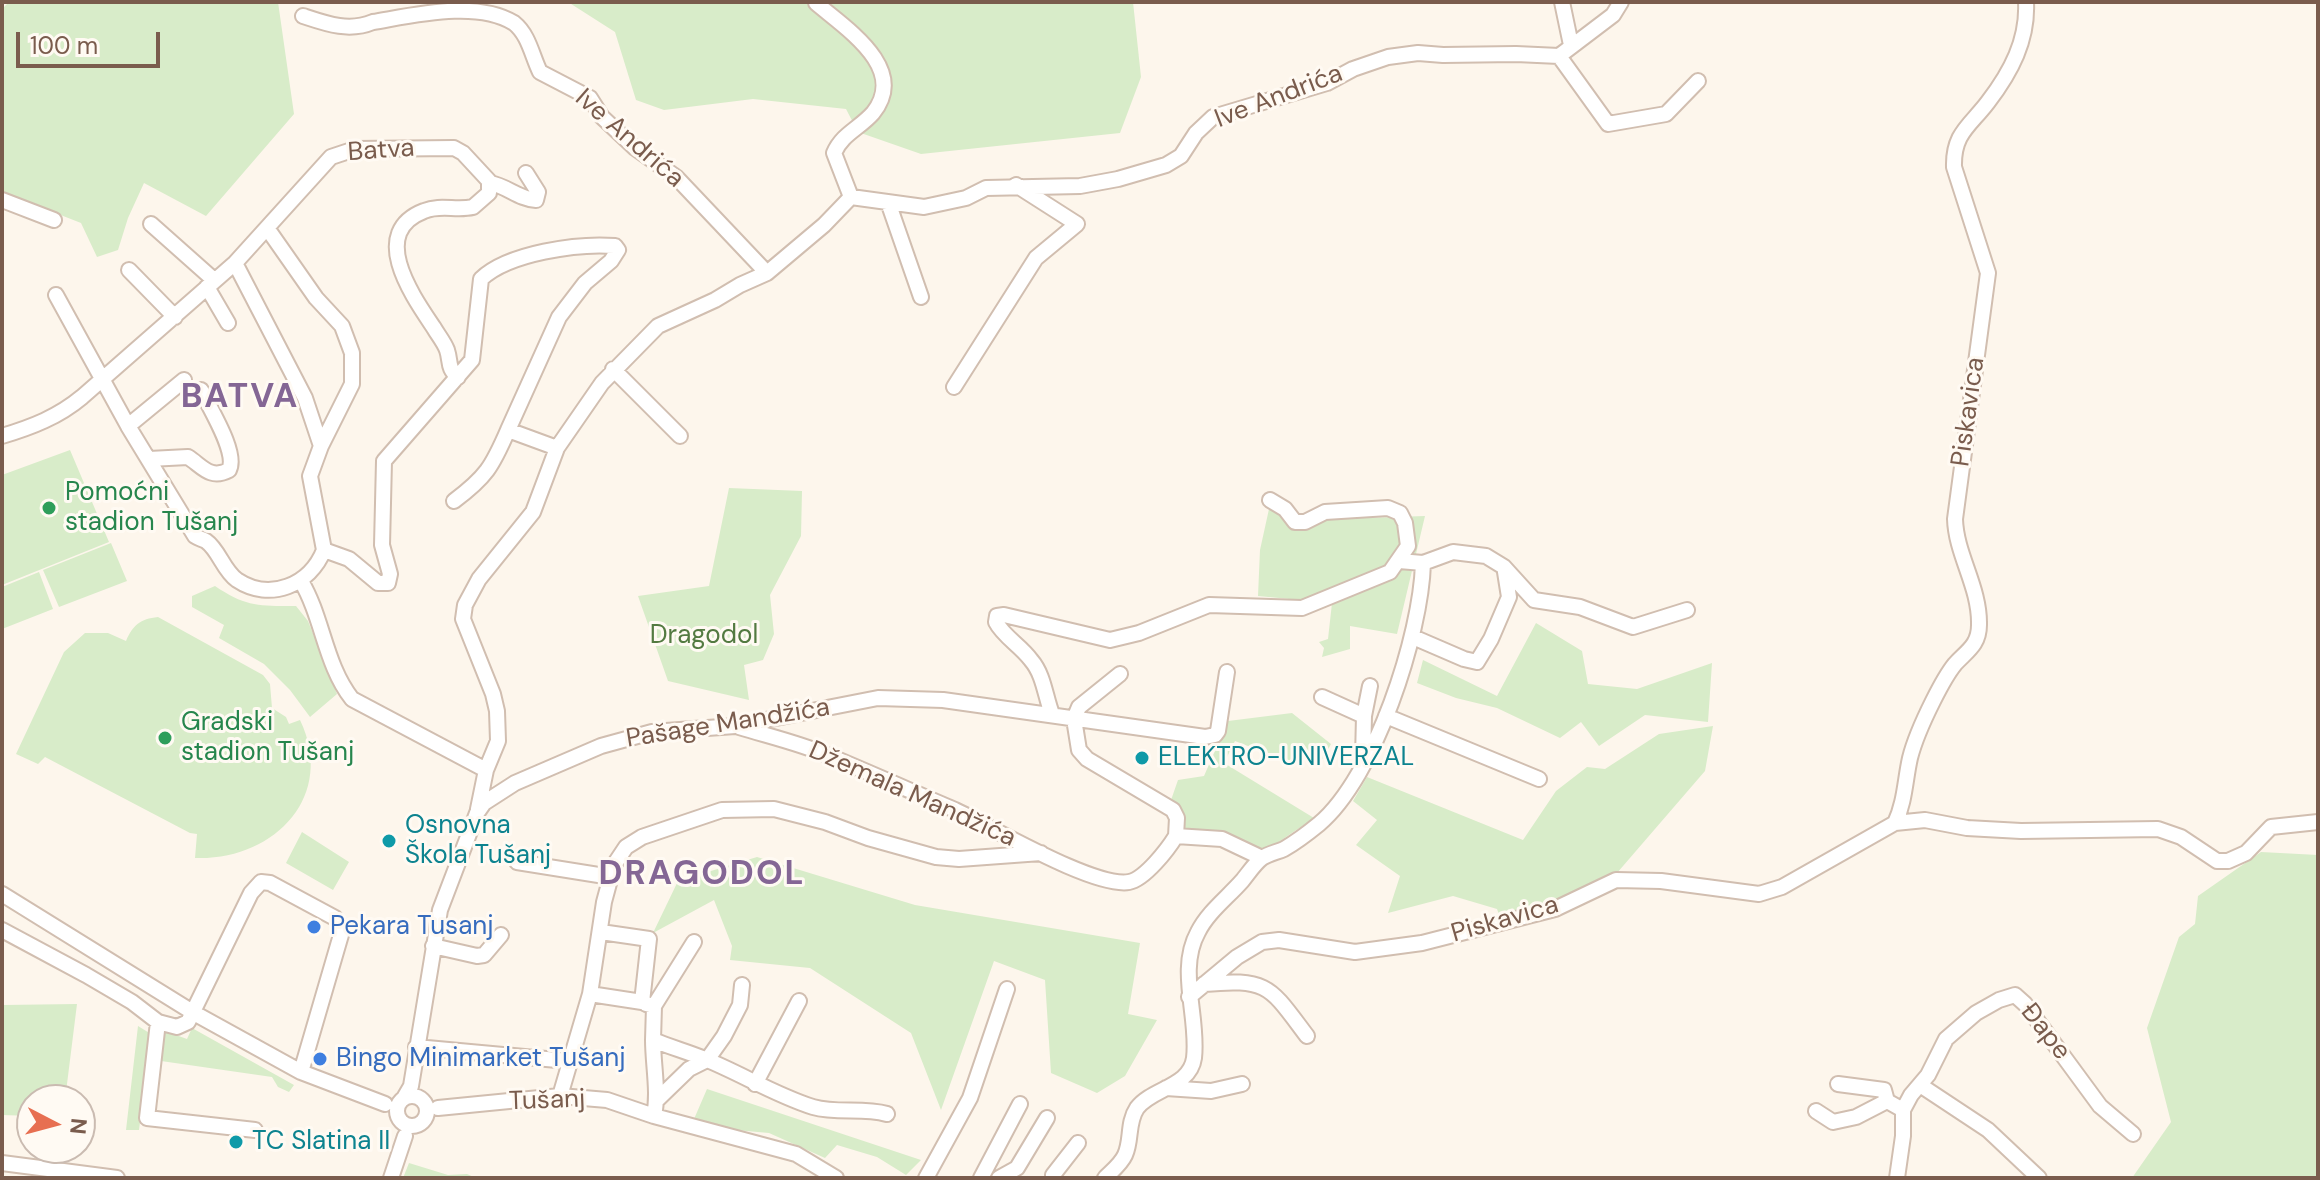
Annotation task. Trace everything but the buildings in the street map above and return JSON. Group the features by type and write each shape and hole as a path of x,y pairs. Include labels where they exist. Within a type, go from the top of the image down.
{"street":[{"path":"1562,2 1565,50 1608,124 1666,114 1698,81"},
{"path":"1565,50 1613,15 1621,2"},
{"name":"Piskavica","path":"1895,823 1920,727 1949,673 1976,641 1979,628 1971,578 1955,539 1955,519 1988,273 1954,167 1954,149 1961,132 1986,104 2017,56 2026,2"},
{"path":"477,813 486,770 498,741 497,711 463,619 465,605 479,579 533,512 557,448 613,369 658,326 767,273 824,225 851,197 834,153 841,138 871,115 880,102 882,72 874,55 863,43 816,3"},
{"name":"Ive Andrića","path":"303,16 333,26 361,27 427,12 483,8 515,23 529,42 540,72 590,98 602,117 635,148 676,177 767,273"},
{"name":"Ive Andrića","path":"851,197 924,207 966,198 986,188 1080,186 1118,179 1166,165 1181,156 1196,133 1213,117 1327,83 1353,69 1388,57 1418,53 1443,55 1565,50"},
{"name":"Batva","path":"2,436 36,426 61,413 103,379 235,263 331,157 350,149 454,148 474,163 490,183 529,200 536,200 538,192 526,173"},
{"path":"458,377 450,370 445,345 403,279 398,245 403,229 417,214 444,206 473,207 489,193 490,183"},
{"path":"954,387 1036,258 1077,224 1016,185"},
{"path":"2,200 54,220"},
{"path":"888,202 921,297"},
{"path":"151,224 211,284 228,323"},
{"path":"56,295 128,426 195,536 207,542 234,577 263,590 284,588 301,581 324,550 310,476 321,446 352,384 352,353 342,326 316,298 267,228"},
{"path":"324,550 349,559 378,583 388,583 390,570 382,545 384,461 473,356 479,283 488,272 522,256 594,246 617,247 615,257 585,283 559,317 492,467 483,479 454,501"},
{"path":"235,263 305,398 321,446"},
{"path":"129,270 175,317"},
{"path":"613,369 680,436"},
{"path":"128,426 184,380"},
{"path":"149,459 188,457 208,472 220,474 229,470 232,457 201,390"},
{"path":"508,430 557,448"},
{"path":"1052,714 1037,669 1020,646 998,627 997,616 1116,640 1209,605 1302,608 1390,572 1408,546 1405,523 1400,513 1388,508 1344,510 1295,522 1285,509 1270,500"},
{"path":"1399,561 1423,563 1453,552 1486,556 1504,567 1534,600 1580,607 1624,625 1645,625 1687,610"},
{"path":"1105,1178 1124,1157 1134,1111 1144,1100 1190,1070 1194,1060 1189,997 1192,945 1198,930 1262,858 1294,842 1330,815 1363,762 1386,716 1413,637 1423,563"},
{"path":"1413,637 1472,663 1477,662 1491,639 1509,597 1504,567"},
{"path":"301,581 315,608 339,679 352,699 486,770"},
{"path":"1074,719 1205,737 1215,735 1227,672"},
{"path":"560,1096 590,994 604,902 614,865 626,847 642,837 722,810 774,809 936,857 959,859 1041,853 1068,867 1127,883 1137,879 1167,850 1176,836 1177,818 1173,810 1082,756 1074,719 1079,707 1120,674"},
{"path":"1363,762 1364,716 1370,686"},
{"path":"1322,697 1364,716"},
{"name":"Pašage Mandžića","path":"391,1178 413,1114 411,1086 416,1047 443,902 477,813 484,803 515,783 601,746 672,728 735,726 878,698 943,700 1074,719"},
{"path":"1386,716 1539,779"},
{"name":"Džemala Mandžića","path":"735,726 823,753 953,809 1041,853"},
{"name":"Piskavica","path":"1189,997 1237,957 1262,942 1279,940 1355,952 1422,943 1555,909 1616,880 1661,881 1759,894 1782,887 1895,823 1925,820 1967,828 2021,831 2158,829 2181,837 2217,861 2228,861 2246,853 2271,827 2318,822"},
{"path":"1176,836 1222,839 1262,858"},
{"path":"517,862 611,877"},
{"path":"2,894 194,1013 301,1072 342,936 341,923 333,917 270,883 261,882 251,893 194,1013 188,1022 177,1027 158,1022 132,1002 86,975 7,934"},
{"path":"601,932 649,939 648,1004 657,1100 654,1116"},
{"path":"433,946 484,955 501,935"},
{"path":"648,1004 694,942"},
{"path":"1204,984 1245,982 1271,989 1307,1036"},
{"path":"657,1100 689,1069 707,1060 740,1005 742,985"},
{"path":"926,1178 970,1098 1007,989"},
{"path":"590,994 648,1004"},
{"name":"Đape","path":"1903,1110 1946,1039 1962,1023 1999,1000 2015,995 2025,1004 2100,1106 2133,1134"},
{"path":"755,1084 799,1001"},
{"path":"158,1022 147,1118 255,1130"},
{"path":"653,1040 821,1109 873,1110 887,1114"},
{"path":"416,1047 568,1061"},
{"name":"Tušanj","path":"301,1072 413,1114 560,1096 607,1100 654,1116 783,1149 820,1166 836,1178"},
{"path":"1166,1088 1211,1091 1242,1084"},
{"path":"1838,1084 1884,1090 1887,1101 1903,1110 1897,1178"},
{"path":"1920,1085 1988,1130 2039,1178"},
{"path":"1816,1111 1833,1122 1856,1117 1887,1101"},
{"path":"981,1178 1020,1104"},
{"path":"999,1178 1017,1168 1047,1118"},
{"path":"1054,1178 1053,1175 1078,1143"},
{"path":"2,1163 117,1178"}],"green space":[{"path":"9,2 278,2 294,114 206,216 144,183 118,250 97,257 81,223 2,192 2,9"},
{"path":"568,2 1133,2 1141,77 1120,133 921,154 858,132 846,109 753,99 664,110 636,100 615,32"},
{"name":"Pomoćni stadion Tušanj","path":"70,450 109,542 2,585 2,475"},
{"name":"Dragodol","path":"729,488 802,491 801,536 770,595 774,634 763,660 744,665 749,700 668,681 638,596 709,586"},
{"path":"1269,509 1302,520 1425,516 1397,634 1350,626 1350,649 1322,657 1324,648 1319,642 1328,639 1332,603 1258,596 1260,550"},
{"path":"111,543 127,581 59,607 43,570"},
{"path":"39,572 53,609 2,629 2,587"},
{"path":"215,586 253,604 296,606 308,621 337,694 310,717 290,690 264,664 219,638 224,625 192,607 192,596"},
{"name":"Gradski stadion Tušanj","path":"158,617 263,675 270,684 272,708 286,717 289,724 300,720 309,748 310,774 304,798 291,819 272,836 250,849 223,856 195,858 197,834 45,757 38,764 16,754 64,652 85,633 108,633 126,641 138,624"},
{"path":"1536,623 1582,651 1588,684 1637,689 1712,663 1708,722 1645,715 1599,746 1581,722 1560,738 1497,708 1456,698 1417,683 1423,660 1497,696"},
{"path":"1292,713 1331,744 1323,759 1296,752 1292,763 1235,741 1224,763 1314,818 1258,856 1222,839 1184,839 1170,803 1178,780 1204,776 1228,721"},
{"path":"1713,726 1705,771 1598,895 1503,926 1497,909 1453,896 1388,913 1400,876 1356,845 1377,820 1353,801 1367,777 1523,840 1556,791 1587,767 1605,769 1659,734"},
{"path":"302,832 349,862 333,890 286,863"},
{"path":"2261,852 2318,855 2318,1178 2132,1178 2171,1122 2147,1028 2179,937 2195,924 2198,896"},
{"path":"757,857 915,905 1140,943 1128,1014 1157,1020 1125,1076 1097,1093 1051,1073 1045,980 994,961 941,1110 911,1033 810,968 730,960 732,946 714,900 653,933 678,881"},
{"path":"77,1004 67,1084 16,1084 16,1115 2,1115 3,1005"},
{"path":"138,1026 151,1034 139,1130 126,1130"},
{"path":"192,1028 294,1085 289,1092 278,1087 272,1077 161,1061 162,1030 187,1039"},
{"path":"707,1089 921,1160 906,1175 877,1157 837,1145 825,1158 769,1133 691,1126"},
{"path":"409,1163 448,1175 467,1174 476,1178 403,1178"}],"place":[{"name":"Pomoćni stadion Tušanj","path":"49,508"},
{"name":"Gradski stadion Tušanj","path":"165,738"},
{"name":"ELEKTRO-UNIVERZAL","path":"1142,758"},
{"name":"Osnovna Škola Tušanj","path":"389,841"},
{"name":"Pekara Tusanj","path":"314,927"},
{"name":"Bingo Minimarket Tušanj","path":"320,1059"},
{"name":"TC Slatina II","path":"236,1142"}],"district":[{"name":"BATVA","path":"240,398"},
{"name":"DRAGODOL","path":"702,875"}]}
